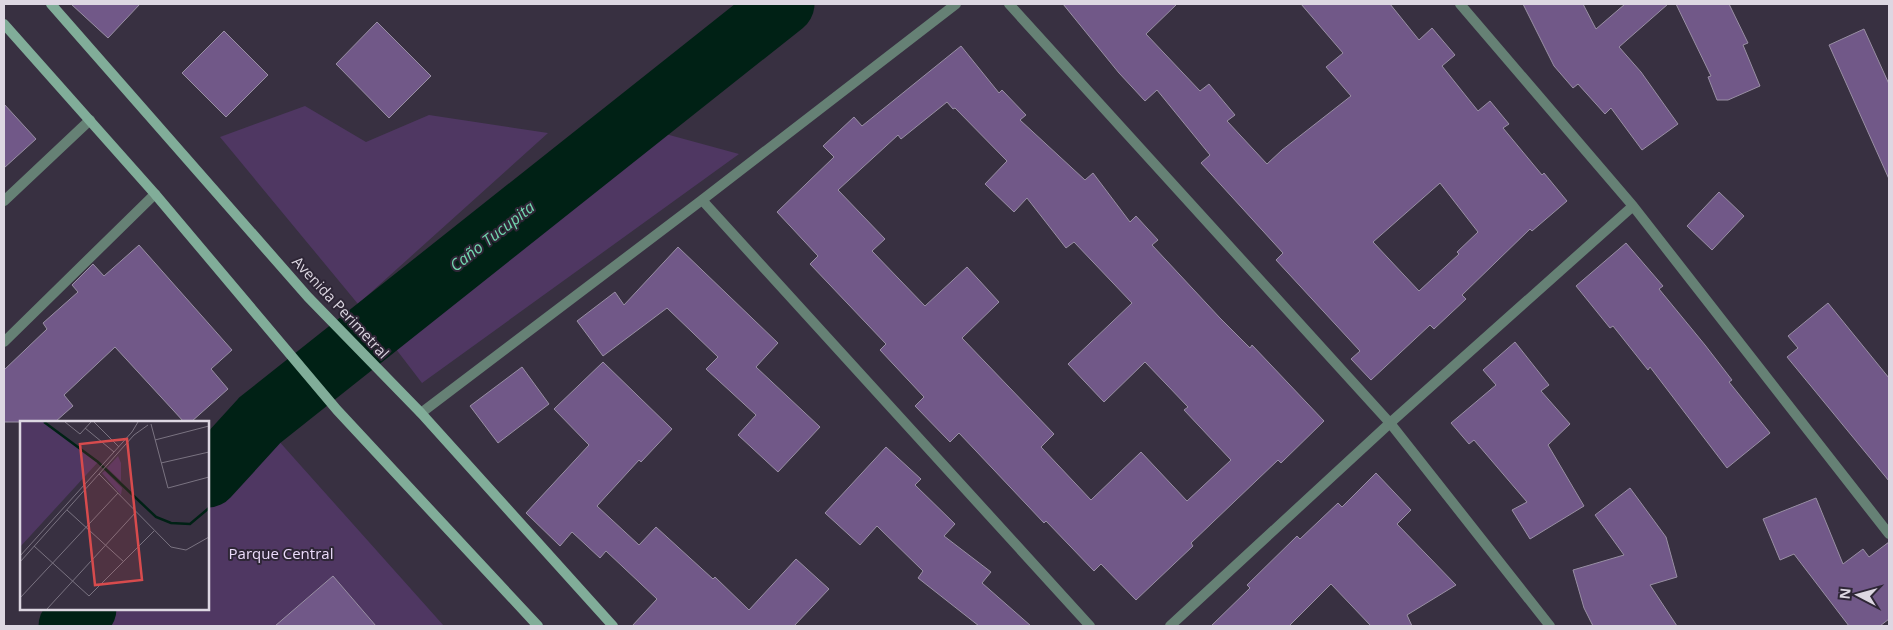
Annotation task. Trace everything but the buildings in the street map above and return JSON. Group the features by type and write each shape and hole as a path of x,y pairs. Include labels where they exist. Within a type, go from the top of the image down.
{"street":[{"name":"Avenida Perimetral","path":"51,4 308,297 421,413 613,626"},
{"path":"421,413 956,4"},
{"path":"1009,4 1390,423 1550,626"},
{"path":"1460,4 1633,206 1889,534"},
{"path":"4,24 155,194 337,410 538,626"},
{"path":"4,201 90,120"},
{"path":"4,342 155,194"},
{"path":"702,200 1090,626"},
{"path":"1170,626 1390,423 1633,206"}],"green space":[{"path":"305,106 366,142 429,115 548,133 358,304 220,137"},
{"path":"640,127 739,154 422,383 389,340"},
{"name":"Parque Central","path":"260,420 444,626 69,626 85,610 209,610 209,476"}],"waterway":[{"name":"Caño Tucupita","path":"209,476 260,420 784,4"},
{"name":"Caño Tucupita","path":"69,626 85,610"}]}
